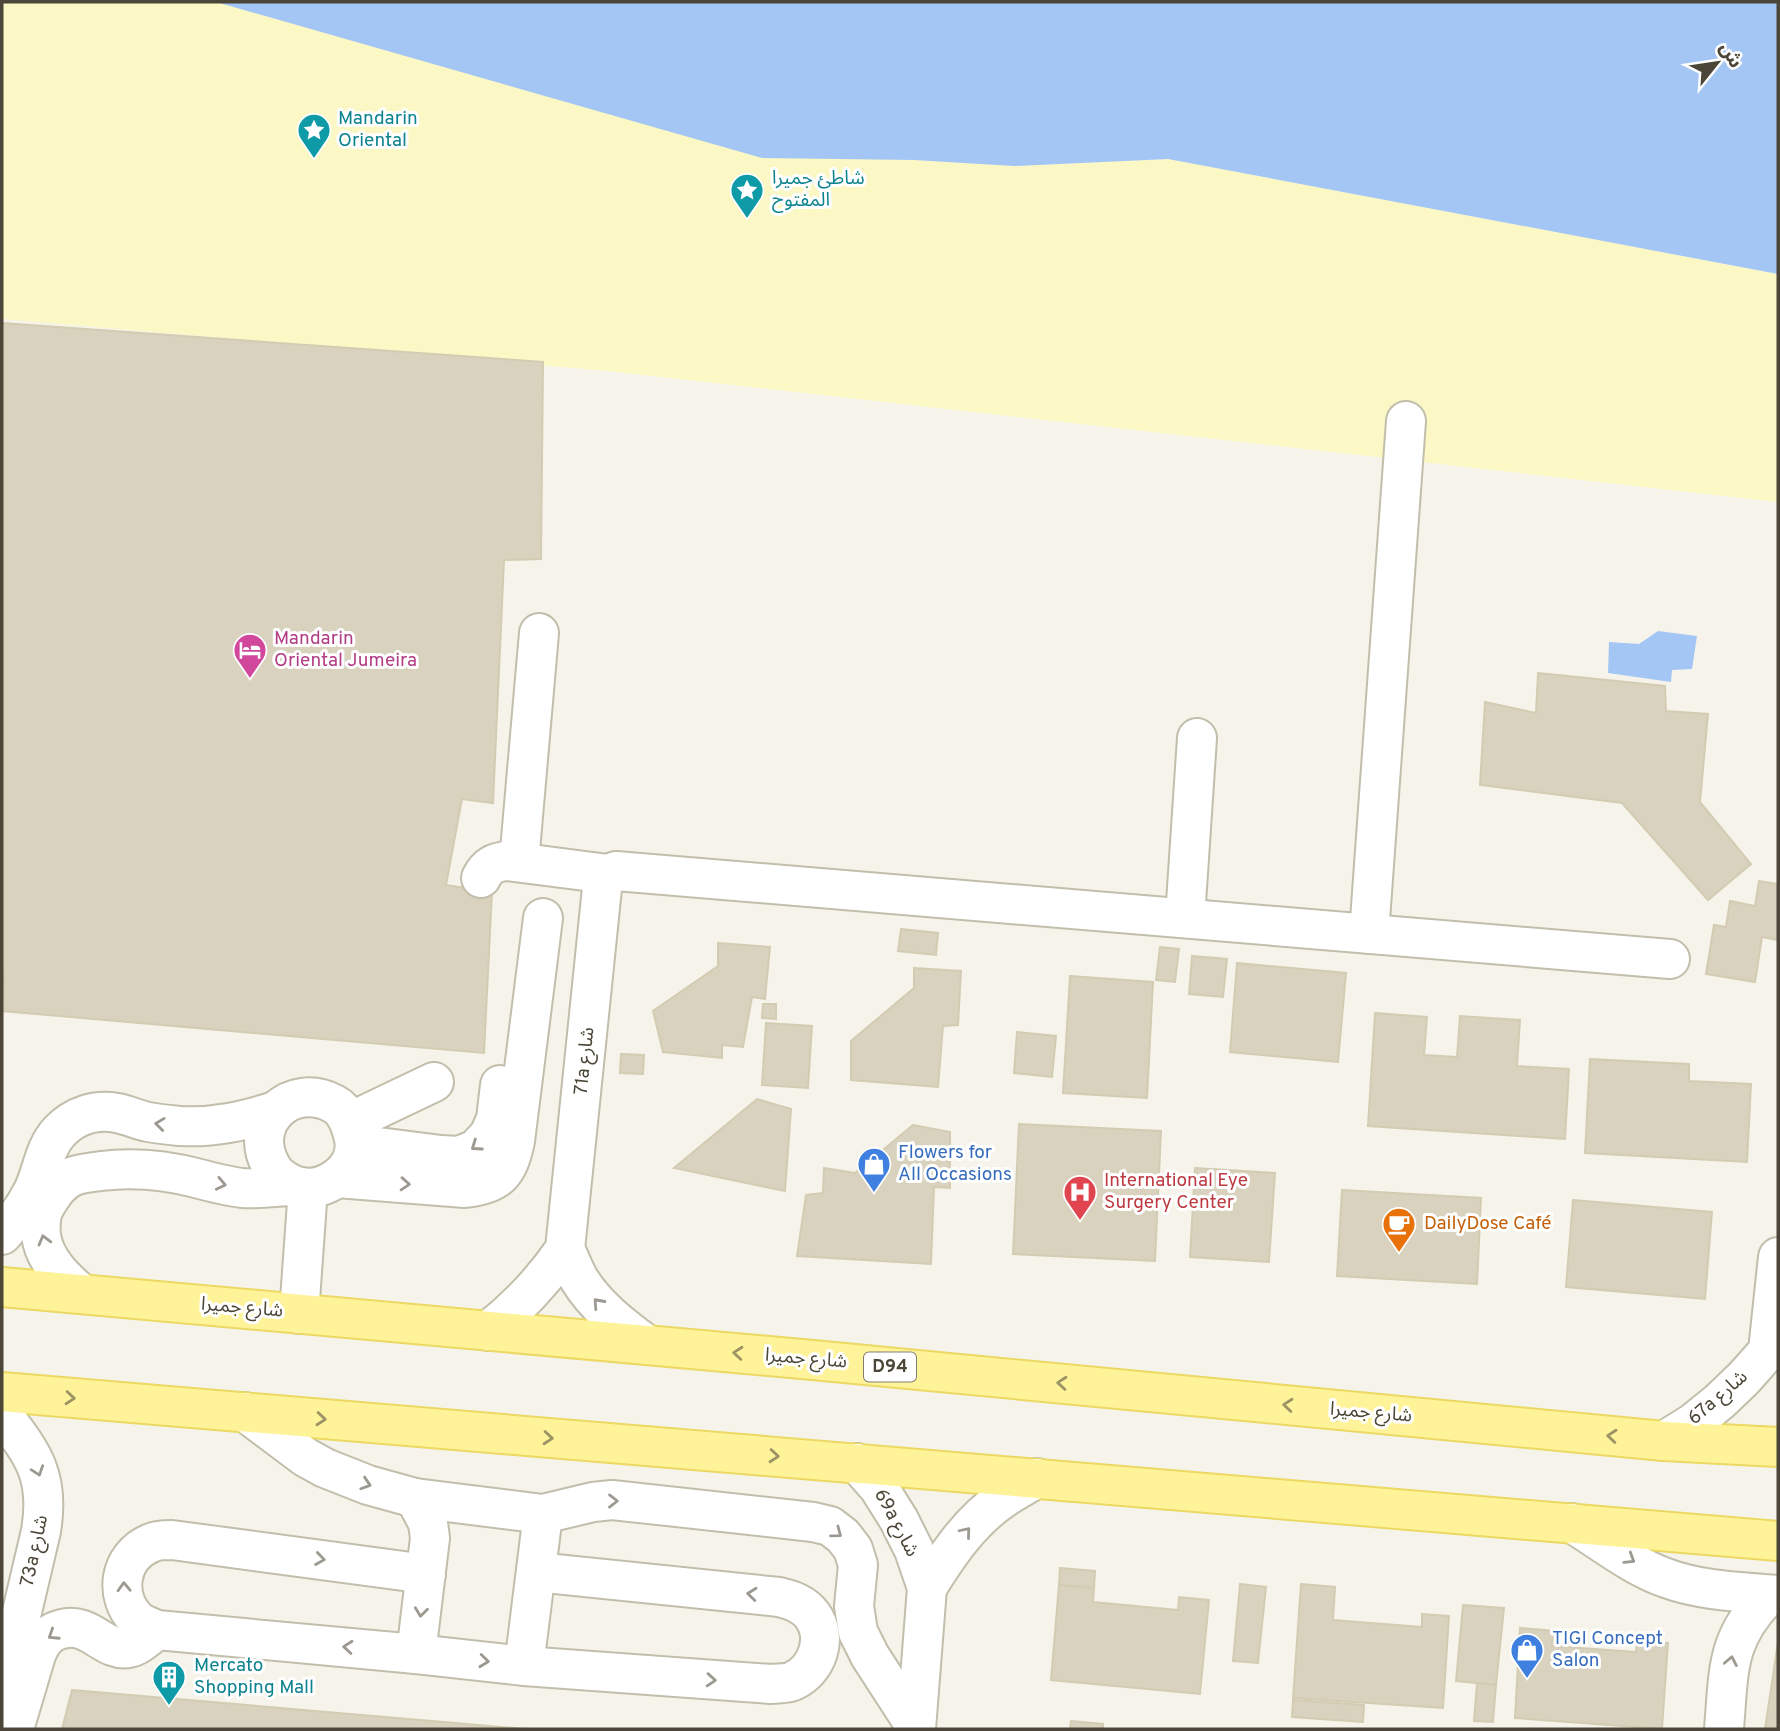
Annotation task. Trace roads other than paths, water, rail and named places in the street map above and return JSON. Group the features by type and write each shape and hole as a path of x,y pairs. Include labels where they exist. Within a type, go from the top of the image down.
{"main road":[{"name":"شارع جميرا","path":"2,1287 1664,1441 1778,1447"},
{"path":"2,1392 1778,1541"}],"street":[{"path":"1369,934 1406,421"},
{"path":"519,862 539,633"},
{"path":"1185,918 1197,738"},
{"path":"481,878 485,870 499,861 519,862 608,874 616,871 1670,959"},
{"name":"71a شارع","path":"488,1331 531,1294 565,1249 602,888 608,874"},
{"path":"61,1164 154,1170 244,1188 313,1184 465,1188 484,1186 500,1176 511,1160 515,1141 532,917 496,1119 489,1135 476,1149 459,1156 440,1155 353,1133"},
{"path":"353,1133 434,1083"},
{"path":"82,1294 64,1280 50,1259 41,1235 42,1212 61,1185 57,1134 74,1120 95,1112 117,1113 148,1122 180,1126 212,1126 244,1121 275,1111 294,1098 316,1096 337,1105 353,1133 353,1157 347,1169 313,1184 275,1173 264,1153 264,1130 275,1111"},
{"path":"2,1235 22,1211 33,1192 61,1164"},
{"path":"299,1314 313,1184"},
{"path":"565,1249 578,1278 597,1303 647,1345"},
{"name":"67a شارع","path":"1664,1441 1693,1423 1745,1378 1773,1359 1778,1257"},
{"path":"245,1412 305,1457 325,1468 368,1485 415,1498 544,1514 612,1500 830,1526 843,1536 853,1549 858,1565 854,1606 855,1620 863,1644 916,1728"},
{"name":"73a شارع","path":"2,1414 26,1446 38,1468 44,1489 45,1510 2,1697"},
{"name":"69a شارع","path":"857,1463 879,1488 899,1520 914,1550 927,1588 916,1728"},
{"name":"69a شارع","path":"927,1588 948,1553 972,1524 1003,1499 1037,1478"},
{"path":"415,1498 428,1523 430,1538 416,1654"},
{"path":"524,1666 544,1514"},
{"path":"1572,1523 1665,1578 1694,1586 1773,1595"},
{"path":"426,1574 172,1539 152,1542 136,1551 125,1568 121,1587 126,1606 138,1621 157,1630 524,1666 771,1684 791,1682 808,1671 818,1654 820,1634 813,1616 798,1602 779,1597 536,1572"},
{"path":"1724,1729 1729,1667 1734,1646 1754,1609 1773,1595"},
{"path":"14,1729 36,1655 47,1636 66,1627 77,1627 117,1648 127,1649 136,1646 157,1630"}],"water":[{"path":"216,2 1778,2 1778,274 1168,159 1014,166 914,160 762,158"},
{"path":"1658,631 1697,636 1692,669 1672,670 1671,682 1608,673 1609,642 1639,644"}],"place":[{"name":"Mandarin Oriental","path":"314,160"},
{"name":"شاطئ جميرا المفتوح","path":"747,220"},
{"name":"Mandarin Oriental Jumeira","path":"250,680"},
{"name":"Flowers for All Occasions","path":"874,1194"},
{"name":"International Eye Surgery Center","path":"1080,1222"},
{"name":"DailyDose Café","path":"1399,1254"},
{"name":"TIGI Concept Salon","path":"1527,1680"},
{"name":"Mercato Shopping Mall","path":"169,1707"}]}
